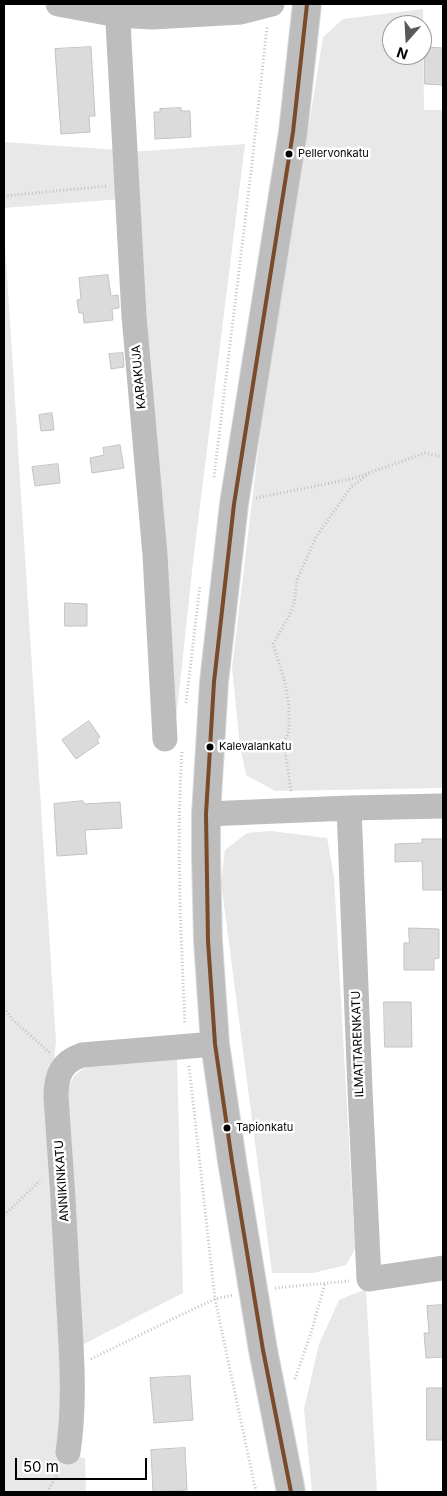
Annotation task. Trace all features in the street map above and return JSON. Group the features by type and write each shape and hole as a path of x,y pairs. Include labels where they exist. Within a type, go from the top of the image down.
{"main road":[{"path":"291,1492 263,1350 232,1161 216,1044 208,941 206,814 214,682 234,504 293,132 307,4"}],"street":[{"path":"58,4 118,9 152,17 241,12 272,4"},
{"name":"KARAKUJA","path":"118,9 134,316 155,554 165,739"},
{"path":"206,814 443,806"},
{"name":"ILMATTARENKATU","path":"349,808 369,1279"},
{"path":"64,1065 72,1058 82,1055 216,1044"},
{"name":"ANNIKINKATU","path":"64,1065 56,1086 72,1366 68,1452"},
{"path":"369,1279 443,1268"}],"path":[{"path":"4,196 127,184"},
{"path":"234,504 275,493 355,478 425,453 443,458"},
{"path":"294,810 284,744 289,730 286,682 273,644 294,604 297,580 316,536 351,487 370,473"},
{"path":"4,1008 13,1020 64,1065"},
{"path":"4,1215 61,1162"},
{"path":"268,1288 369,1279"},
{"path":"295,1379 312,1333 325,1283"},
{"path":"72,1366 215,1299 236,1294"},
{"path":"47,1492 68,1452"}],"shaded area":[{"path":"423,9 423,15 382,15 382,65 424,65 424,110 443,110 443,788 275,791 246,775 240,746 232,668 262,418 323,37 343,19"},
{"path":"4,142 119,150 122,199 4,208"},
{"path":"245,144 193,562 176,720 130,152"},
{"path":"4,228 56,1042 50,1095 63,1350 63,1455 85,1458 86,1492 4,1492"},
{"path":"271,831 327,838 334,877 355,1249 346,1265 313,1273 272,1273 221,882 225,850 247,833"},
{"path":"177,1057 183,1293 78,1347 66,1093 74,1076 88,1065"},
{"path":"366,1289 377,1492 312,1492 304,1409 319,1344 339,1300"}],"building":[{"path":"91,47 95,116 89,116 90,132 61,134 55,49"},
{"path":"432,47 443,48 443,85 425,84 425,65 432,65"},
{"path":"181,108 181,111 190,111 191,137 155,139 154,112 160,112 160,109"},
{"path":"108,275 111,296 118,295 119,308 112,309 113,320 84,323 83,313 79,313 77,300 81,299 79,278"},
{"path":"123,353 124,367 111,369 109,354"},
{"path":"52,413 54,430 41,431 39,415"},
{"path":"120,445 124,468 92,473 90,458 104,455 103,448"},
{"path":"58,464 60,483 35,486 32,467"},
{"path":"65,603 87,604 87,626 65,626"},
{"path":"89,721 100,737 97,740 99,743 76,759 62,740"},
{"path":"83,801 84,804 120,802 122,828 85,830 87,854 57,856 54,804"},
{"path":"422,839 443,839 443,890 423,890 422,861 395,862 395,844 422,843"},
{"path":"409,928 439,929 439,958 434,959 434,970 404,970 404,943 409,943"},
{"path":"384,1002 411,1002 412,1047 385,1047"},
{"path":"443,1305 443,1357 426,1358 424,1333 429,1333 427,1306"},
{"path":"190,1376 193,1420 154,1423 150,1378"},
{"path":"427,1388 443,1388 443,1440 427,1440"},
{"path":"185,1448 187,1490 153,1492 151,1450"}],"transit line":[{"path":"291,1492 263,1350 215,1044 208,941 206,814 214,682 234,504 293,132 307,4"}],"place":[{"name":"Pellervonkatu","path":"289,154"},
{"name":"Kalevalankatu","path":"210,747"},
{"name":"Tapionkatu","path":"227,1128"}]}
